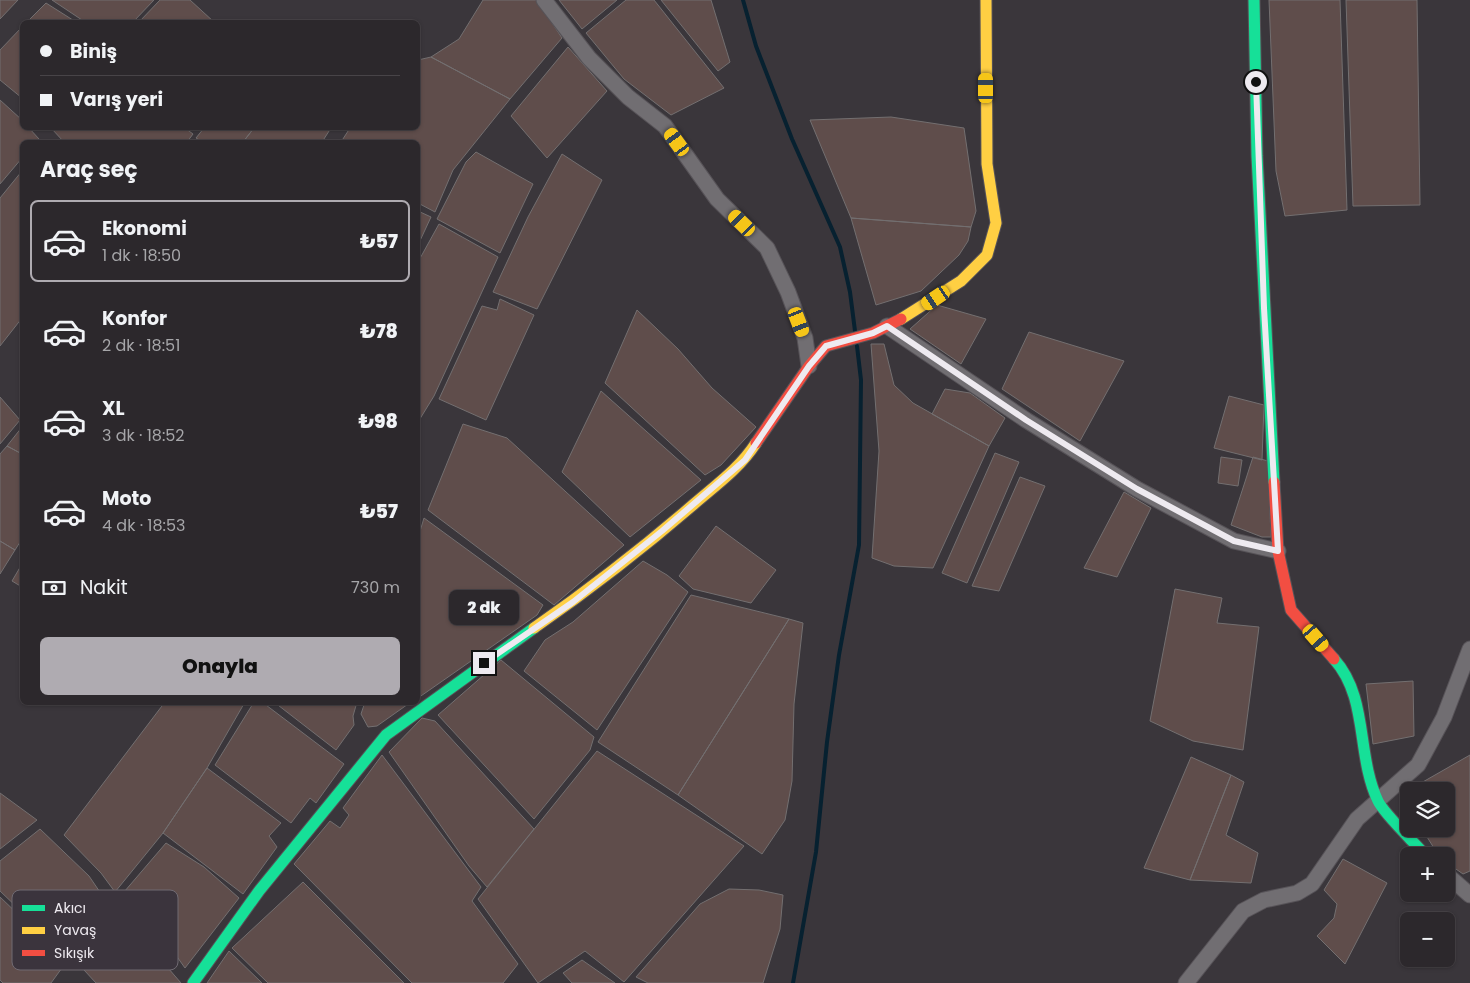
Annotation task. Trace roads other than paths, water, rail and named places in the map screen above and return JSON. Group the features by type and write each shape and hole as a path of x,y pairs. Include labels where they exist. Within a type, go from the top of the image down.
{"street":[{"path":"544,0 590,58 628,97 665,126 717,199 767,248 788,292 805,338 809,366"},
{"path":"193,983 259,890 386,735 469,673 573,602 662,531 745,460 809,366 826,346 873,333 910,315 961,282 987,255 996,223 987,164 986,0"},
{"path":"1254,0 1258,165 1278,551 1291,610 1344,670 1355,693 1367,767 1378,802 1418,847"},
{"path":"887,326 1018,414 1137,489 1234,541 1278,551"},
{"path":"1186,983 1242,911 1264,900 1297,893 1312,884 1357,819 1418,765 1444,717 1470,649"},
{"path":"1455,882 1470,895"}],"waterway":[{"path":"743,0 756,46 792,139 840,247 850,292 855,331"},
{"path":"793,983 816,852 827,742 839,655 859,545 861,380 857,346"}]}
